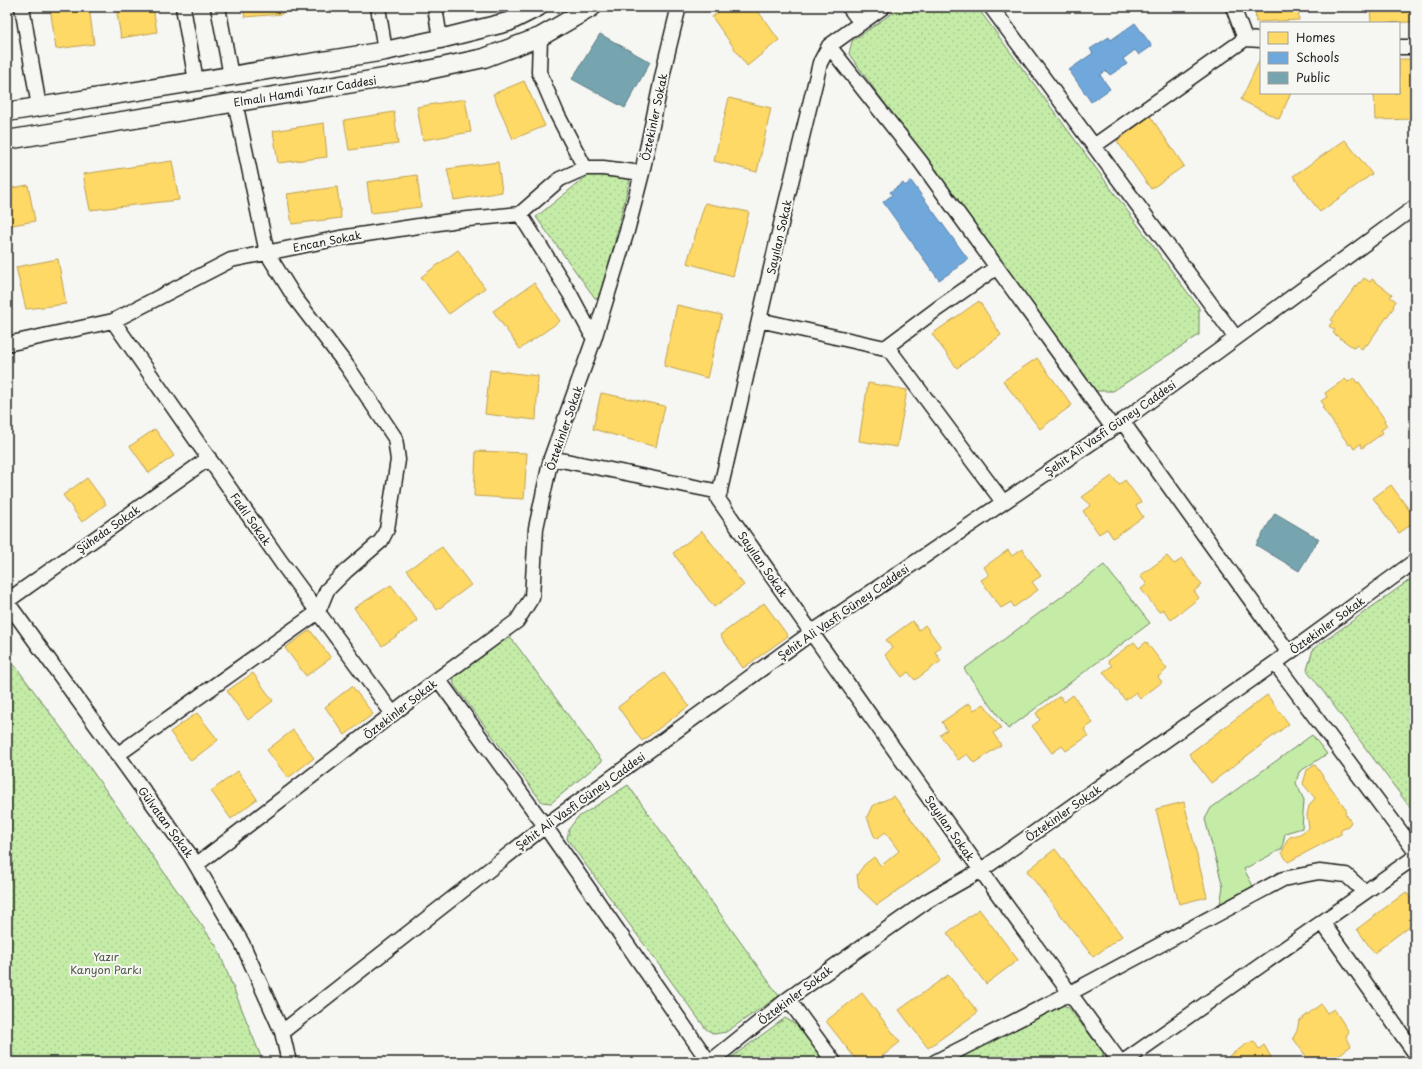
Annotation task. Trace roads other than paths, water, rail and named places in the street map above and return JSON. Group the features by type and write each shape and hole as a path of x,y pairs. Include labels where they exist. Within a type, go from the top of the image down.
{"main road":[{"path":"7,112 385,51 508,22 538,7"},
{"name":"Elmalı Hamdi Yazır Caddesi","path":"7,140 414,73 484,58 540,38 592,7"}],"street":[{"path":"22,7 38,107"},
{"path":"183,7 196,82"},
{"path":"218,7 231,76"},
{"path":"378,7 385,51"},
{"path":"435,7 440,39"},
{"name":"Öztekinler Sokak","path":"196,865 438,678 517,622 532,597 536,528 552,458 594,339 627,231 642,173 678,10 677,7"},
{"path":"849,7 861,23"},
{"name":"Sayılan Sokak","path":"883,7 830,46 820,63 718,500 980,871 1121,1062"},
{"path":"991,7 1236,338"},
{"path":"1233,7 1245,39"},
{"path":"540,38 539,72 556,114 585,168"},
{"path":"1094,146 1245,39 1260,40"},
{"path":"830,46 920,161 997,267 1118,424 1289,653"},
{"path":"1400,46 1415,47"},
{"path":"117,755 318,612 327,590 380,541 387,529 398,460 395,438 347,366 295,298 267,253 235,102"},
{"path":"594,339 570,294 520,214 560,179 585,168 603,168 642,173"},
{"name":"Şehit Ali Vasfi Güney Caddesi","path":"282,1032 545,826 811,632 1118,424 1415,207"},
{"name":"Encan Sokak","path":"7,344 113,322 231,260 340,238 458,220 520,214"},
{"path":"885,348 997,267"},
{"path":"759,320 885,348 891,352 1003,502"},
{"name":"Fadıl Sokak","path":"113,322 318,612 393,714"},
{"name":"Şüheda Sokak","path":"7,602 209,458"},
{"path":"552,458 720,492"},
{"name":"Öztekinler Sokak","path":"710,1062 788,999 927,902 980,871 1276,663 1415,561"},
{"name":"Gülvatan Sokak","path":"7,602 196,865 242,942 282,1032 289,1062"},
{"path":"1276,663 1415,851"},
{"path":"438,678 545,826 710,1062"},
{"path":"1121,1062 1415,857"},
{"path":"935,1062 1070,993 1283,879 1319,872 1346,875 1365,892"},
{"path":"1322,922 1415,1053"},
{"path":"788,999 834,1062"}],"park label":[{"name":"Yazır Kanyon Parkı","path":"106,962"}]}
